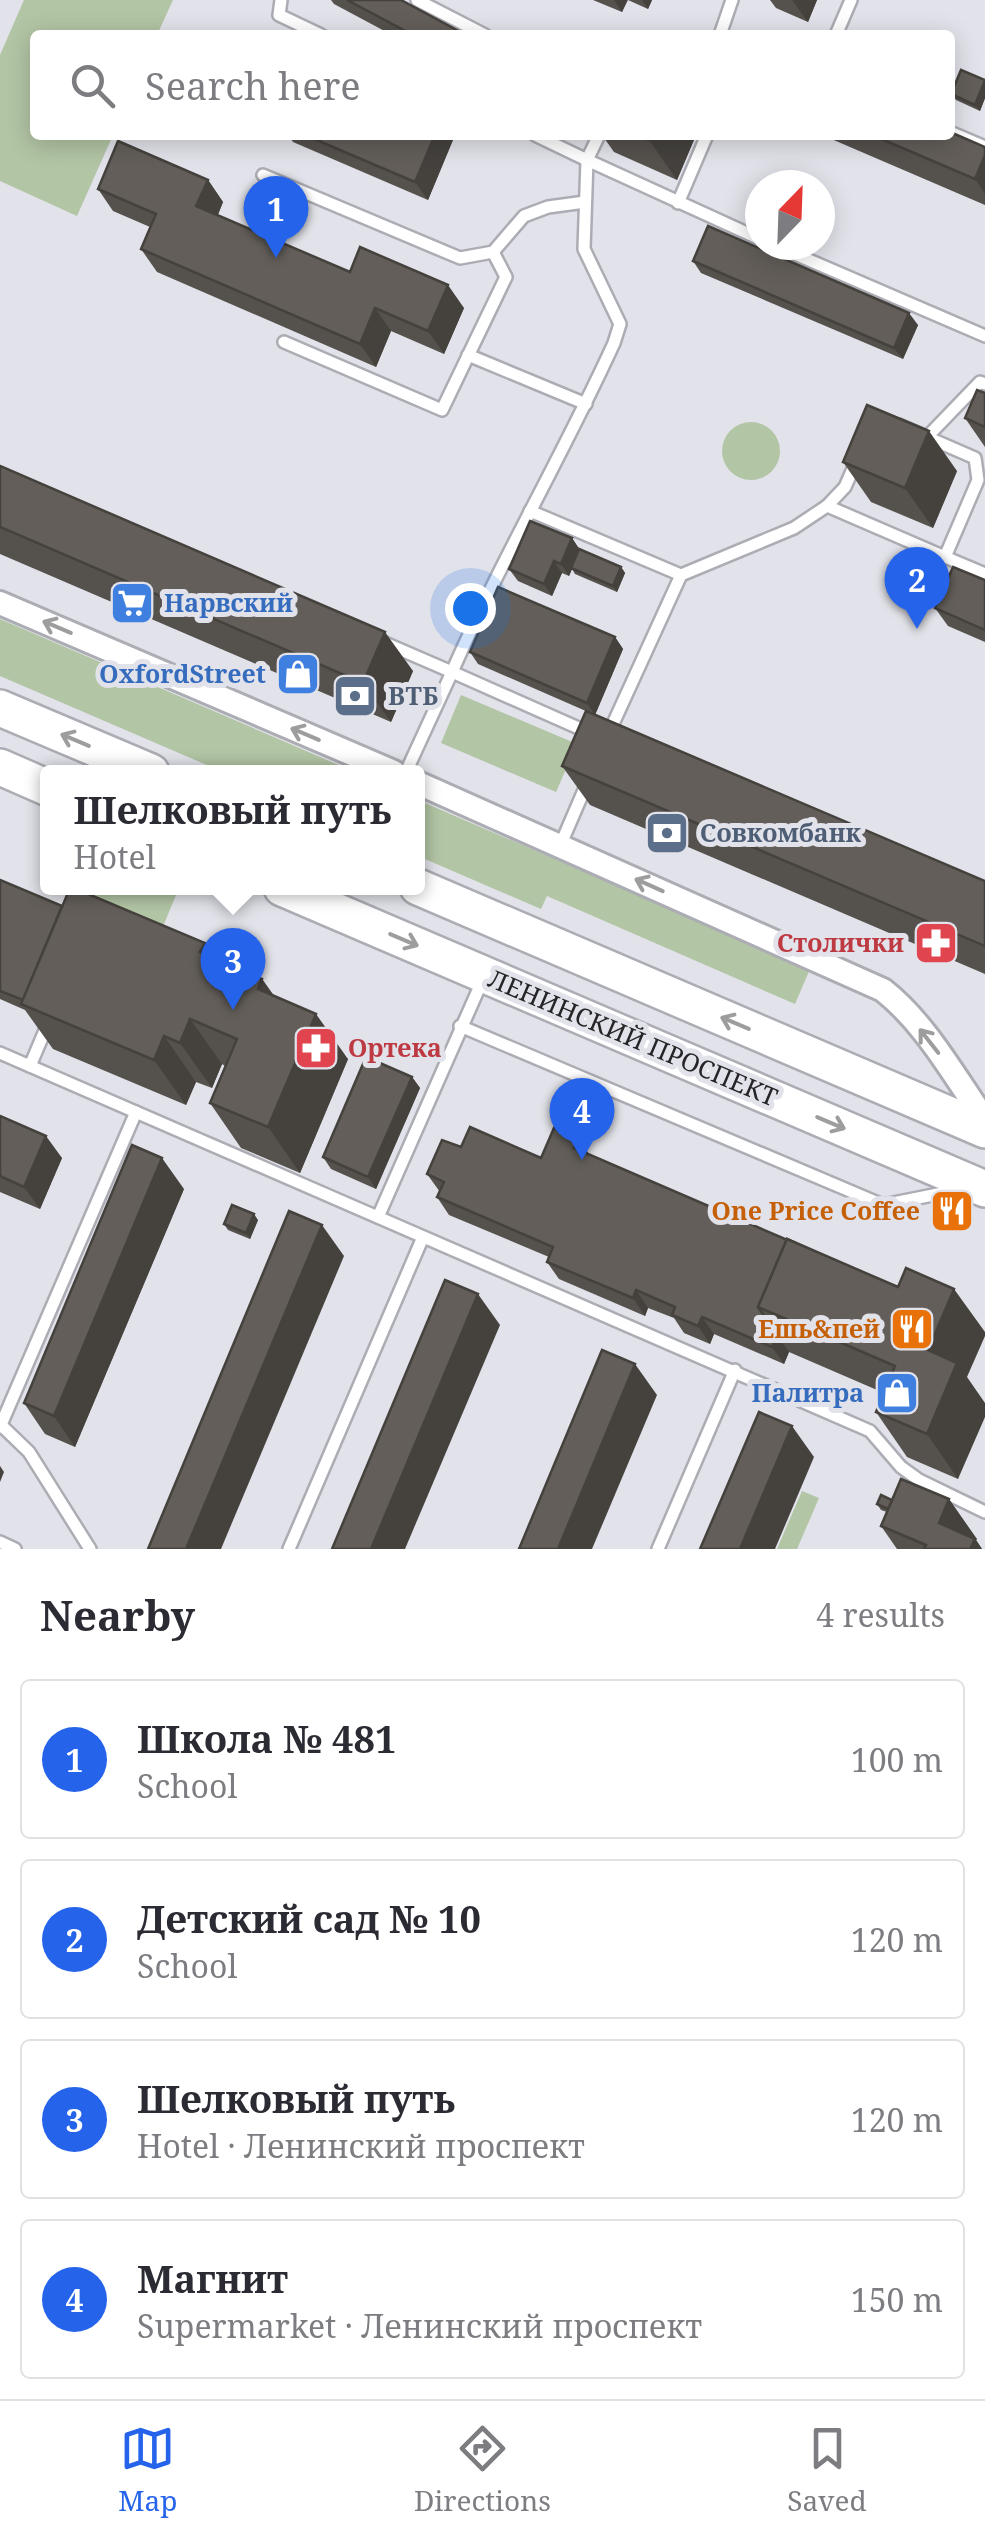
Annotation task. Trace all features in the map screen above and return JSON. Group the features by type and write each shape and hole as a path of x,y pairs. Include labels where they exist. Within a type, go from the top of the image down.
{"main road":[{"path":"0,708 134,765"},
{"path":"0,767 40,784"},
{"path":"425,890 985,1130"},
{"name":"ЛЕНИНСКИЙ ПРОСПЕКТ","path":"299,895 981,1187"}],"street":[{"path":"0,603 378,765"},
{"path":"425,786 884,990 897,1000 932,1044 985,1120"}],"lane":[{"path":"282,0 280,16 310,30"},
{"path":"417,0 475,30"},
{"path":"722,30 732,0"},
{"path":"838,30 850,0"},
{"path":"955,134 985,147"},
{"path":"546,140 745,232"},
{"path":"409,765 486,596 586,404 620,324 584,249 588,160 597,140"},
{"path":"678,203 705,140"},
{"path":"263,175 460,258 493,252 524,216 548,207 585,202"},
{"path":"284,342 442,410 506,277 493,252"},
{"path":"809,260 985,336"},
{"path":"468,355 586,404"},
{"path":"927,437 983,378"},
{"path":"599,756 681,575 794,528 828,506 845,487 860,453 898,425 975,458 978,480 945,557"},
{"path":"828,506 985,574"},
{"path":"530,511 681,575"},
{"path":"379,640 605,740"},
{"path":"612,726 630,733"},
{"path":"560,846 592,771"},
{"path":"378,1217 486,974"},
{"path":"30,1066 52,1016"},
{"path":"460,1026 882,1206 981,1187"},
{"path":"0,1052 870,1431 901,1467 919,1480 985,1512"},
{"path":"90,1549 29,1452 1,1426 136,1112"},
{"path":"289,1549 423,1237"},
{"path":"658,1549 735,1370"},
{"path":"914,1496 919,1480"},
{"path":"0,1542 15,1549"}],"green space":[{"path":"24,0 173,0 159,30 30,30 30,140 111,140 77,216 0,181 0,55"},
{"path":"751,422 771,431 780,451 771,471 751,480 731,471 722,451 731,431"},
{"path":"0,619 339,765 207,765 0,676"},
{"path":"461,695 577,744 556,792 441,743"},
{"path":"425,803 810,969 795,1004 547,896 541,909 425,859"},
{"path":"92,895 176,895 159,936"},
{"path":"802,1491 819,1498 797,1549 777,1549"}],"building":[{"path":"347,0 401,0 457,30 404,30"},
{"path":"961,70 985,80 975,105 955,96"},
{"path":"955,134 985,147 975,179 884,140 955,140"},
{"path":"317,140 433,140 415,182"},
{"path":"118,141 208,180 196,206 350,272 360,247 448,285 428,331 375,308 360,344 141,249 156,214 98,189"},
{"path":"708,226 745,242 745,260 787,260 909,313 894,348 693,261"},
{"path":"977,390 985,393 985,427 965,418"},
{"path":"867,405 929,431 905,488 843,462"},
{"path":"0,466 385,632 363,683 0,527"},
{"path":"530,521 572,538 561,564 554,561 544,584 509,569"},
{"path":"579,549 621,567 613,586 571,568"},
{"path":"953,567 985,580 985,630 935,608"},
{"path":"498,587 615,637 587,703 470,652"},
{"path":"586,711 985,881 985,946 562,766"},
{"path":"0,880 62,906 23,1000 0,991"},
{"path":"67,895 91,895 205,943 200,952 262,979 258,989 316,1014 268,1127 210,1103 237,1039 190,1019 180,1043 164,1036 154,1060 21,1004"},
{"path":"366,1057 412,1077 368,1177 323,1157"},
{"path":"0,1116 46,1136 24,1187 0,1176"},
{"path":"470,1127 541,1158 554,1128 578,1138 574,1148 787,1240 758,1307 777,1335 772,1347 702,1317 698,1326 672,1315 675,1307 636,1290 633,1298 547,1262 553,1247 437,1197 444,1182 427,1174 442,1140 461,1147"},
{"path":"132,1145 162,1158 54,1416 24,1403"},
{"path":"232,1205 254,1214 246,1233 224,1224"},
{"path":"289,1211 322,1225 186,1549 148,1549"},
{"path":"787,1239 898,1287 906,1268 954,1289 928,1350 957,1363 927,1434 876,1412 895,1366 758,1307"},
{"path":"445,1280 478,1294 371,1549 332,1549"},
{"path":"602,1350 635,1364 558,1549 519,1549"},
{"path":"759,1412 792,1426 740,1549 700,1549"},
{"path":"901,1479 949,1499 939,1523 975,1539 970,1549 924,1549 926,1545 881,1526"},
{"path":"881,1495 892,1500 888,1509 877,1504"}],"place":[{"name":"Школа № 481","path":"276,258"},
{"name":"Нарвский","path":"132,603"},
{"name":"Детский сад № 10","path":"917,629"},
{"name":"OxfordStreet","path":"298,674"},
{"name":"ВТБ","path":"355,696"},
{"name":"Совкомбанк","path":"667,833"},
{"name":"Столички","path":"936,943"},
{"name":"Шелковый путь","path":"233,1010"},
{"name":"Ортека","path":"316,1048"},
{"name":"Магнит","path":"582,1160"},
{"name":"One Price Coffee","path":"952,1211"},
{"name":"Ешь&пей","path":"912,1329"},
{"name":"Палитра","path":"897,1393"}]}
